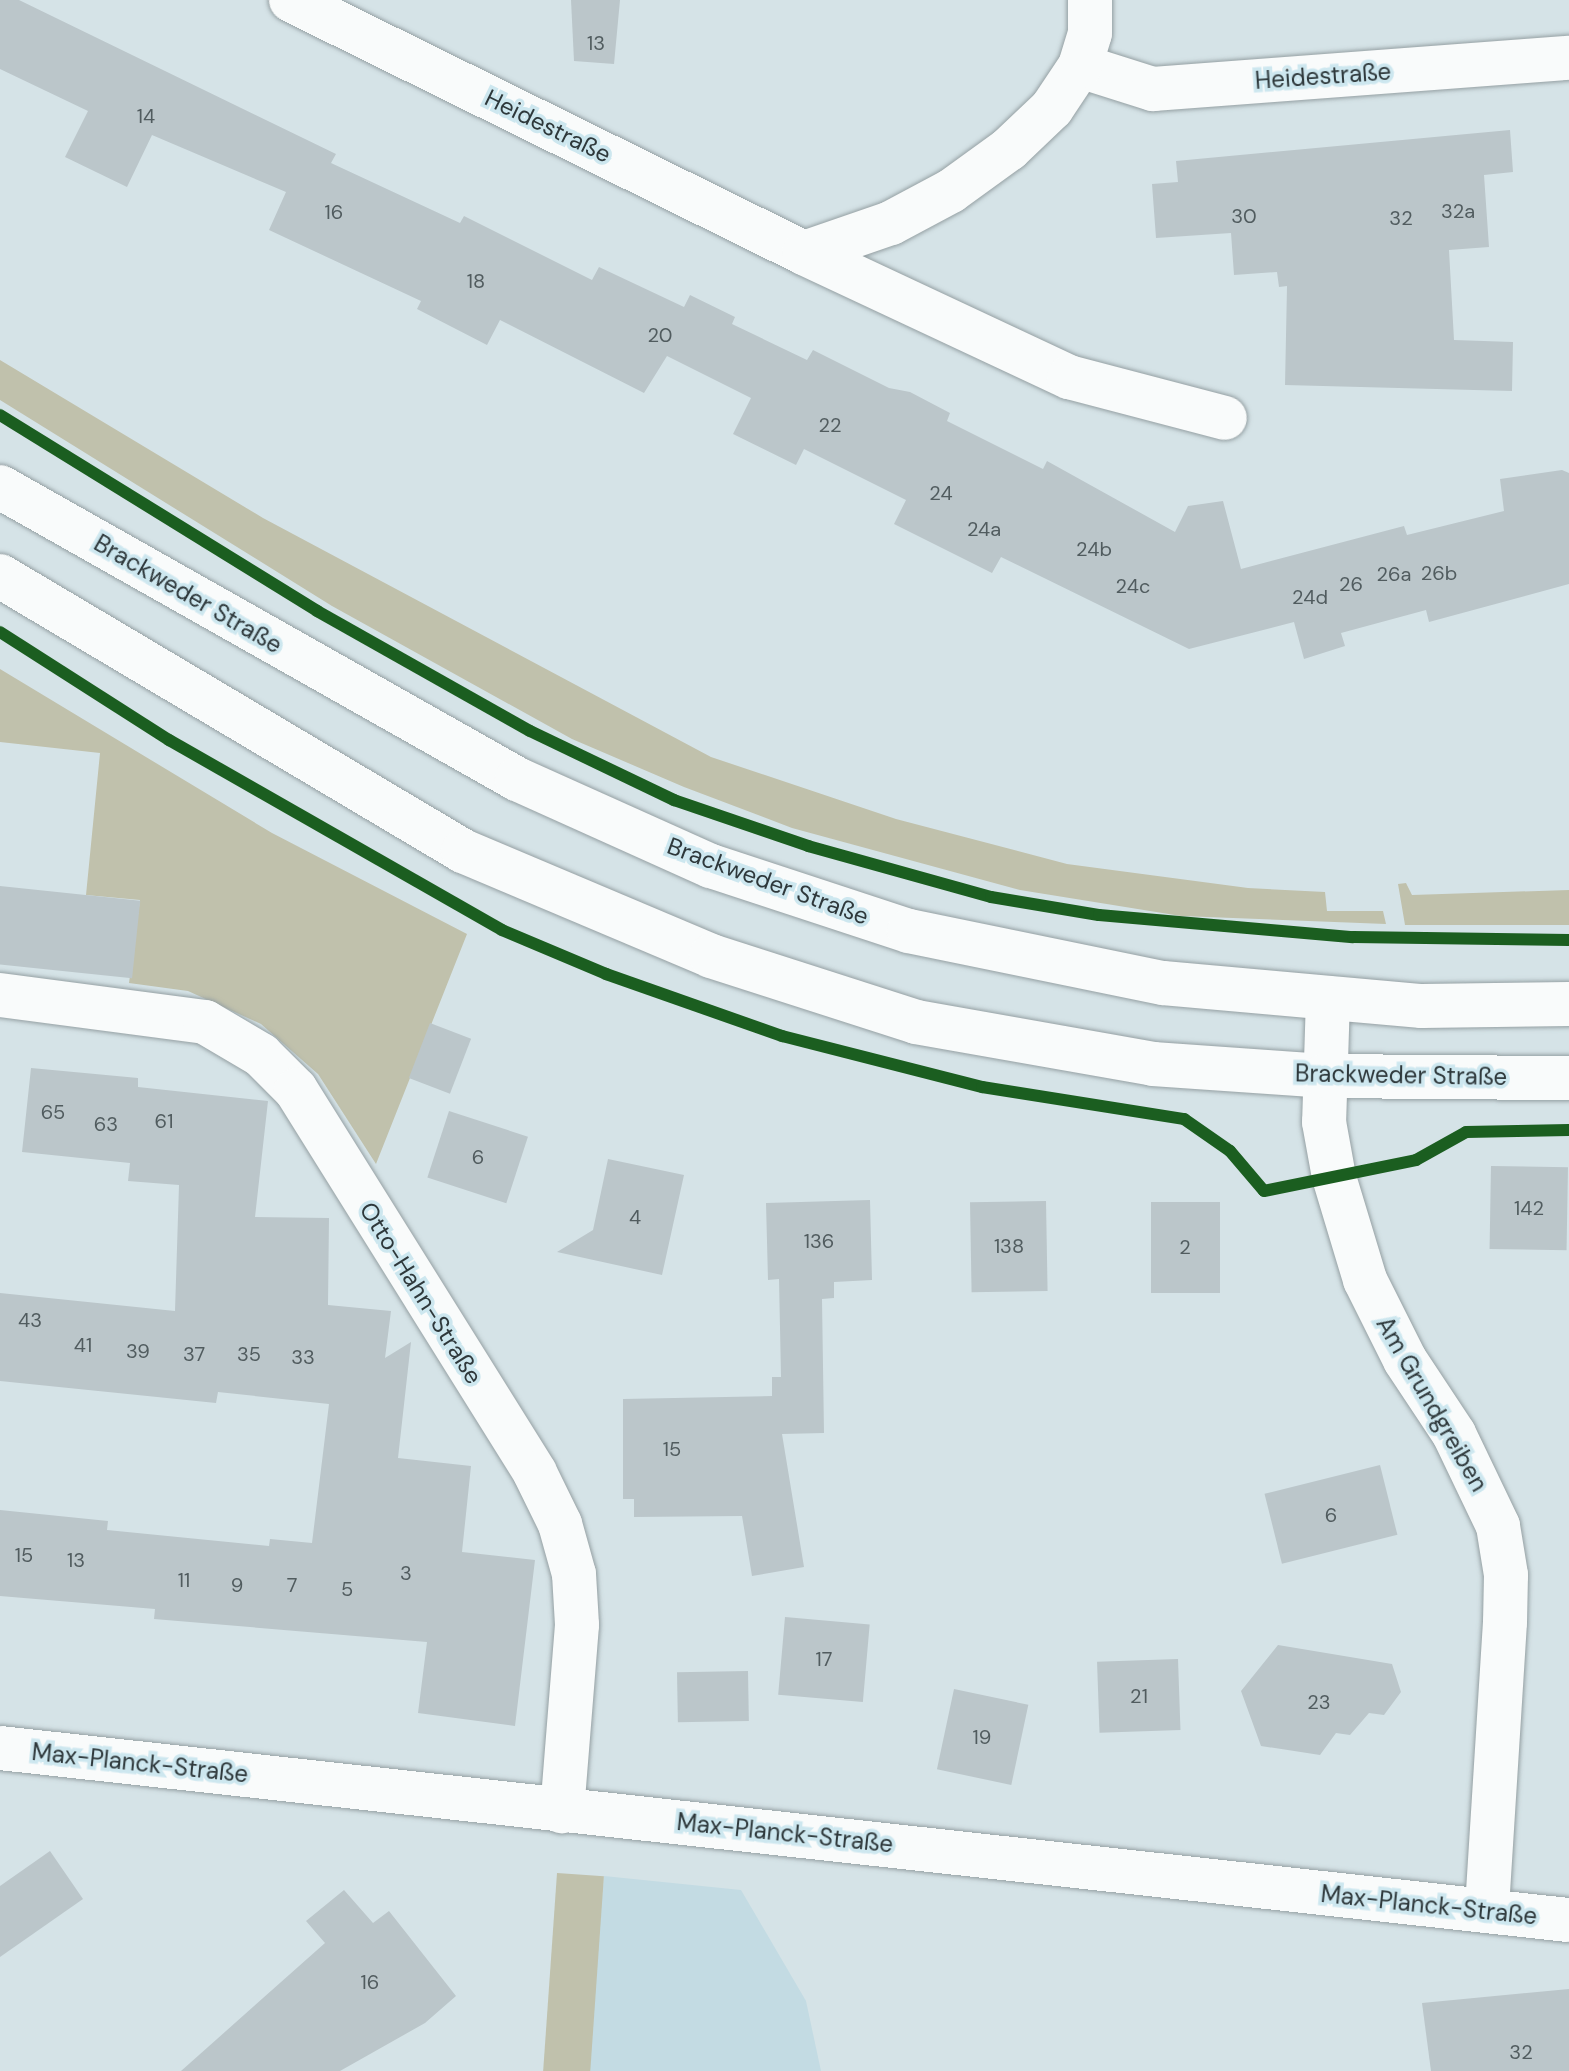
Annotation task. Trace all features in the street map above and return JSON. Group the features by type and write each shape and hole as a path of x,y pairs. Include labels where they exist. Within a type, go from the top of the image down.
{"street":[{"name":"Heidestraße","path":"291,0 804,253 1069,377 1225,418"},
{"path":"804,253 891,223 951,191 1052,108 1080,66 1090,33 1090,0"},
{"name":"Heidestraße","path":"1080,66 1153,89 1569,58"},
{"name":"Brackweder Straße","path":"0,487 517,779 711,866 909,931 1163,983 1422,1006 1569,1004"},
{"name":"Brackweder Straße","path":"0,576 463,851 711,956 916,1022 1153,1064 1324,1076 1569,1078"},
{"name":"Otto-Hahn-Straße","path":"0,995 205,1022 261,1055 296,1090 535,1473 560,1524 574,1574 577,1625 562,1811"},
{"name":"Am Grundgreiben","path":"1328,998 1324,1122 1334,1177 1365,1280 1405,1360 1454,1434 1498,1526 1506,1575 1505,1622 1487,1910"},
{"name":"Max-Planck-Straße","path":"0,1748 1569,1920"}],"shaded area":[{"path":"604,1876 741,1890 806,2001 821,2071 584,2071"}],"green space":[{"path":"0,360 263,518 711,757 896,819 1067,864 1248,888 1325,892 1327,911 1383,911 1386,924 1181,916 1020,890 792,828 684,787 572,739 332,606 0,400"},
{"path":"0,669 272,833 467,934 376,1164 318,1074 261,1024 188,991 129,983 140,900 86,895 100,753 0,742"},
{"path":"1406,883 1412,895 1569,890 1569,925 1405,925 1398,884"},
{"path":"557,1873 604,1876 590,2071 543,2071"}],"building":[{"path":"0,0 19,0 336,154 331,163 460,223 464,216 592,280 599,267 684,307 690,295 735,317 732,324 807,360 813,350 889,388 910,392 950,413 947,421 1043,469 1047,461 1175,532 1188,506 1223,501 1241,569 1404,526 1407,535 1504,511 1500,479 1562,470 1569,473 1569,584 1429,622 1426,610 1341,633 1345,646 1304,659 1294,622 1189,649 1001,557 992,573 894,524 906,500 804,449 796,465 733,434 751,398 667,356 644,393 500,320 487,345 417,309 421,301 269,230 286,192 152,135 127,187 65,157 88,111 0,69"},
{"path":"571,0 620,0 614,64 574,61"},
{"path":"1510,130 1513,172 1484,175 1489,247 1449,250 1454,340 1513,342 1512,391 1285,385 1287,286 1279,287 1277,272 1234,275 1231,233 1156,238 1152,184 1178,182 1176,161"},
{"path":"0,886 140,901 132,978 0,964"},
{"path":"430,1023 471,1039 450,1094 409,1078"},
{"path":"31,1068 138,1078 138,1087 268,1101 255,1217 329,1218 328,1305 391,1311 385,1358 411,1342 398,1458 471,1466 462,1552 535,1560 515,1726 418,1713 427,1642 154,1619 155,1609 0,1596 0,1510 108,1521 107,1530 269,1546 270,1539 312,1543 329,1404 218,1392 216,1403 0,1381 0,1293 175,1311 179,1185 128,1181 130,1163 22,1152"},
{"path":"449,1111 528,1137 506,1203 427,1178"},
{"path":"608,1159 684,1175 662,1275 557,1252 593,1230"},
{"path":"1491,1166 1568,1167 1567,1250 1490,1249"},
{"path":"870,1200 872,1280 834,1282 834,1298 822,1299 824,1433 782,1434 804,1567 752,1576 742,1516 634,1517 634,1499 623,1499 623,1399 772,1396 772,1377 781,1377 779,1279 768,1280 766,1203"},
{"path":"1046,1201 1048,1291 972,1292 970,1202"},
{"path":"1151,1202 1220,1202 1220,1293 1151,1293"},
{"path":"1380,1465 1397,1535 1282,1564 1265,1494"},
{"path":"785,1617 870,1624 863,1702 778,1695"},
{"path":"1278,1645 1392,1664 1401,1692 1384,1715 1369,1713 1350,1735 1336,1733 1320,1755 1261,1746 1241,1691"},
{"path":"1178,1659 1180,1730 1100,1733 1097,1662"},
{"path":"748,1671 749,1721 678,1722 677,1672"},
{"path":"954,1689 1028,1705 1011,1785 937,1769"},
{"path":"50,1851 83,1899 0,1957 0,1886"},
{"path":"344,1890 373,1923 389,1911 456,1996 425,2023 340,2071 181,2071 325,1943 306,1921"},
{"path":"1569,1989 1569,2071 1431,2071 1422,2003"}],"cycle path":[{"path":"0,415 317,611 530,731 674,800 808,846 991,897 1099,915 1353,937 1569,940"},
{"path":"0,632 169,740 502,930 606,974 782,1036 982,1087 1184,1119 1230,1151 1264,1191 1416,1160 1466,1132 1569,1130"}]}
